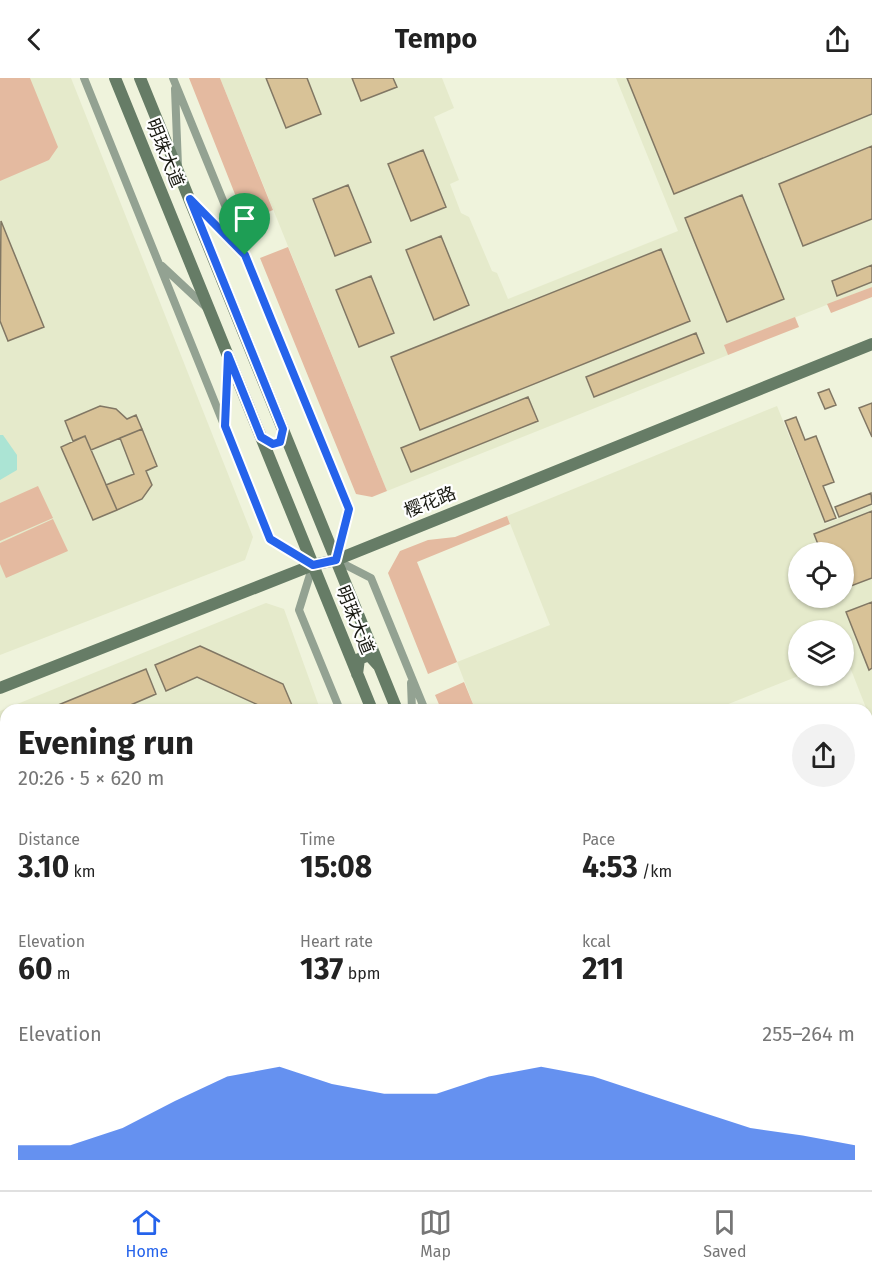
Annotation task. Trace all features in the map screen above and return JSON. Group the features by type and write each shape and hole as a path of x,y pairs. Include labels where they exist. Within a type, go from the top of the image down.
{"main road":[{"name":"明珠大道","path":"115,78 370,704"},
{"path":"121,92 124,78"},
{"name":"明珠大道","path":"140,79 395,704"},
{"name":"樱花路","path":"0,688 313,565 336,560 872,344"},
{"path":"261,437 273,444 280,442 283,429"},
{"path":"357,674 359,660 369,655 379,666"}],"street":[{"path":"84,78 270,539 313,565 299,610 338,704"},
{"path":"174,80 179,173"},
{"path":"174,80 349,509 336,560 371,578 422,704"},
{"path":"190,199 245,255"},
{"path":"159,264 210,311"},
{"path":"225,426 228,355"},
{"path":"411,677 412,704"}],"shaded area":[{"path":"0,78 71,78 253,537 245,560 0,655"},
{"path":"0,78 30,78 58,147 49,160 0,181"},
{"path":"189,78 220,78 273,210 246,222"},
{"path":"220,78 442,78 454,108 434,117 459,180 450,184 461,213 469,217 492,271 497,273 508,299 678,231 616,78 872,78 872,287 725,345 728,355 387,491"},
{"path":"288,247 387,491 372,497 356,494 260,258"},
{"path":"872,287 872,297 831,313 827,304"},
{"path":"795,317 799,327 728,355 724,345"},
{"path":"777,406 825,524 872,505 872,704 865,704 854,677 854,620 788,620 788,680 728,704 473,704 457,662 550,625 507,516"},
{"path":"38,486 53,518 0,541 0,503"},
{"path":"507,516 510,524 417,562 457,662 428,674 388,573 400,551 428,540 455,537"},
{"path":"53,519 68,551 6,578 0,564 0,543"},
{"path":"266,603 284,609 318,704 17,704"},
{"path":"464,682 473,704 439,704 435,695"}],"water":[{"path":"0,435 3,435 17,455 17,470 0,480"}],"building":[{"path":"266,78 307,78 321,114 286,128"},
{"path":"352,78 393,78 397,87 361,101"},
{"path":"627,78 872,78 872,114 674,194"},
{"path":"872,146 872,219 803,246 779,184"},
{"path":"423,150 446,207 411,221 388,164"},
{"path":"348,185 371,242 335,256 313,199"},
{"path":"742,195 784,299 727,322 685,218"},
{"path":"1,221 44,327 8,341 0,321"},
{"path":"441,236 469,305 434,320 406,250"},
{"path":"661,249 690,321 420,430 391,357"},
{"path":"872,265 872,282 837,296 832,281"},
{"path":"371,276 394,333 359,347 336,290"},
{"path":"696,333 704,353 594,397 586,377"},
{"path":"829,389 836,405 825,409 818,393"},
{"path":"528,397 538,421 411,472 401,448"},
{"path":"872,403 872,437 859,408"},
{"path":"100,406 116,409 127,419 136,415 142,429 91,450 85,436 73,441 65,421"},
{"path":"796,417 805,440 816,436 834,482 823,486 836,518 825,522 785,421"},
{"path":"142,429 157,466 146,471 152,485 142,499 117,510 106,485 134,474 120,438"},
{"path":"85,436 117,510 93,520 61,447"},
{"path":"871,493 872,504 839,517 835,507"},
{"path":"872,511 872,578 854,585 854,542 817,542 814,534"},
{"path":"872,602 872,668 869,670 854,632 854,620 849,620 846,612"},
{"path":"200,646 283,684 291,704 256,704 197,677 166,691 155,665"},
{"path":"146,669 156,694 133,704 61,704"}],"route":[{"path":"190,199 245,255 349,509 336,560 313,565 270,539 225,426 228,355 261,437 273,444 280,442 283,429 190,199"}]}
